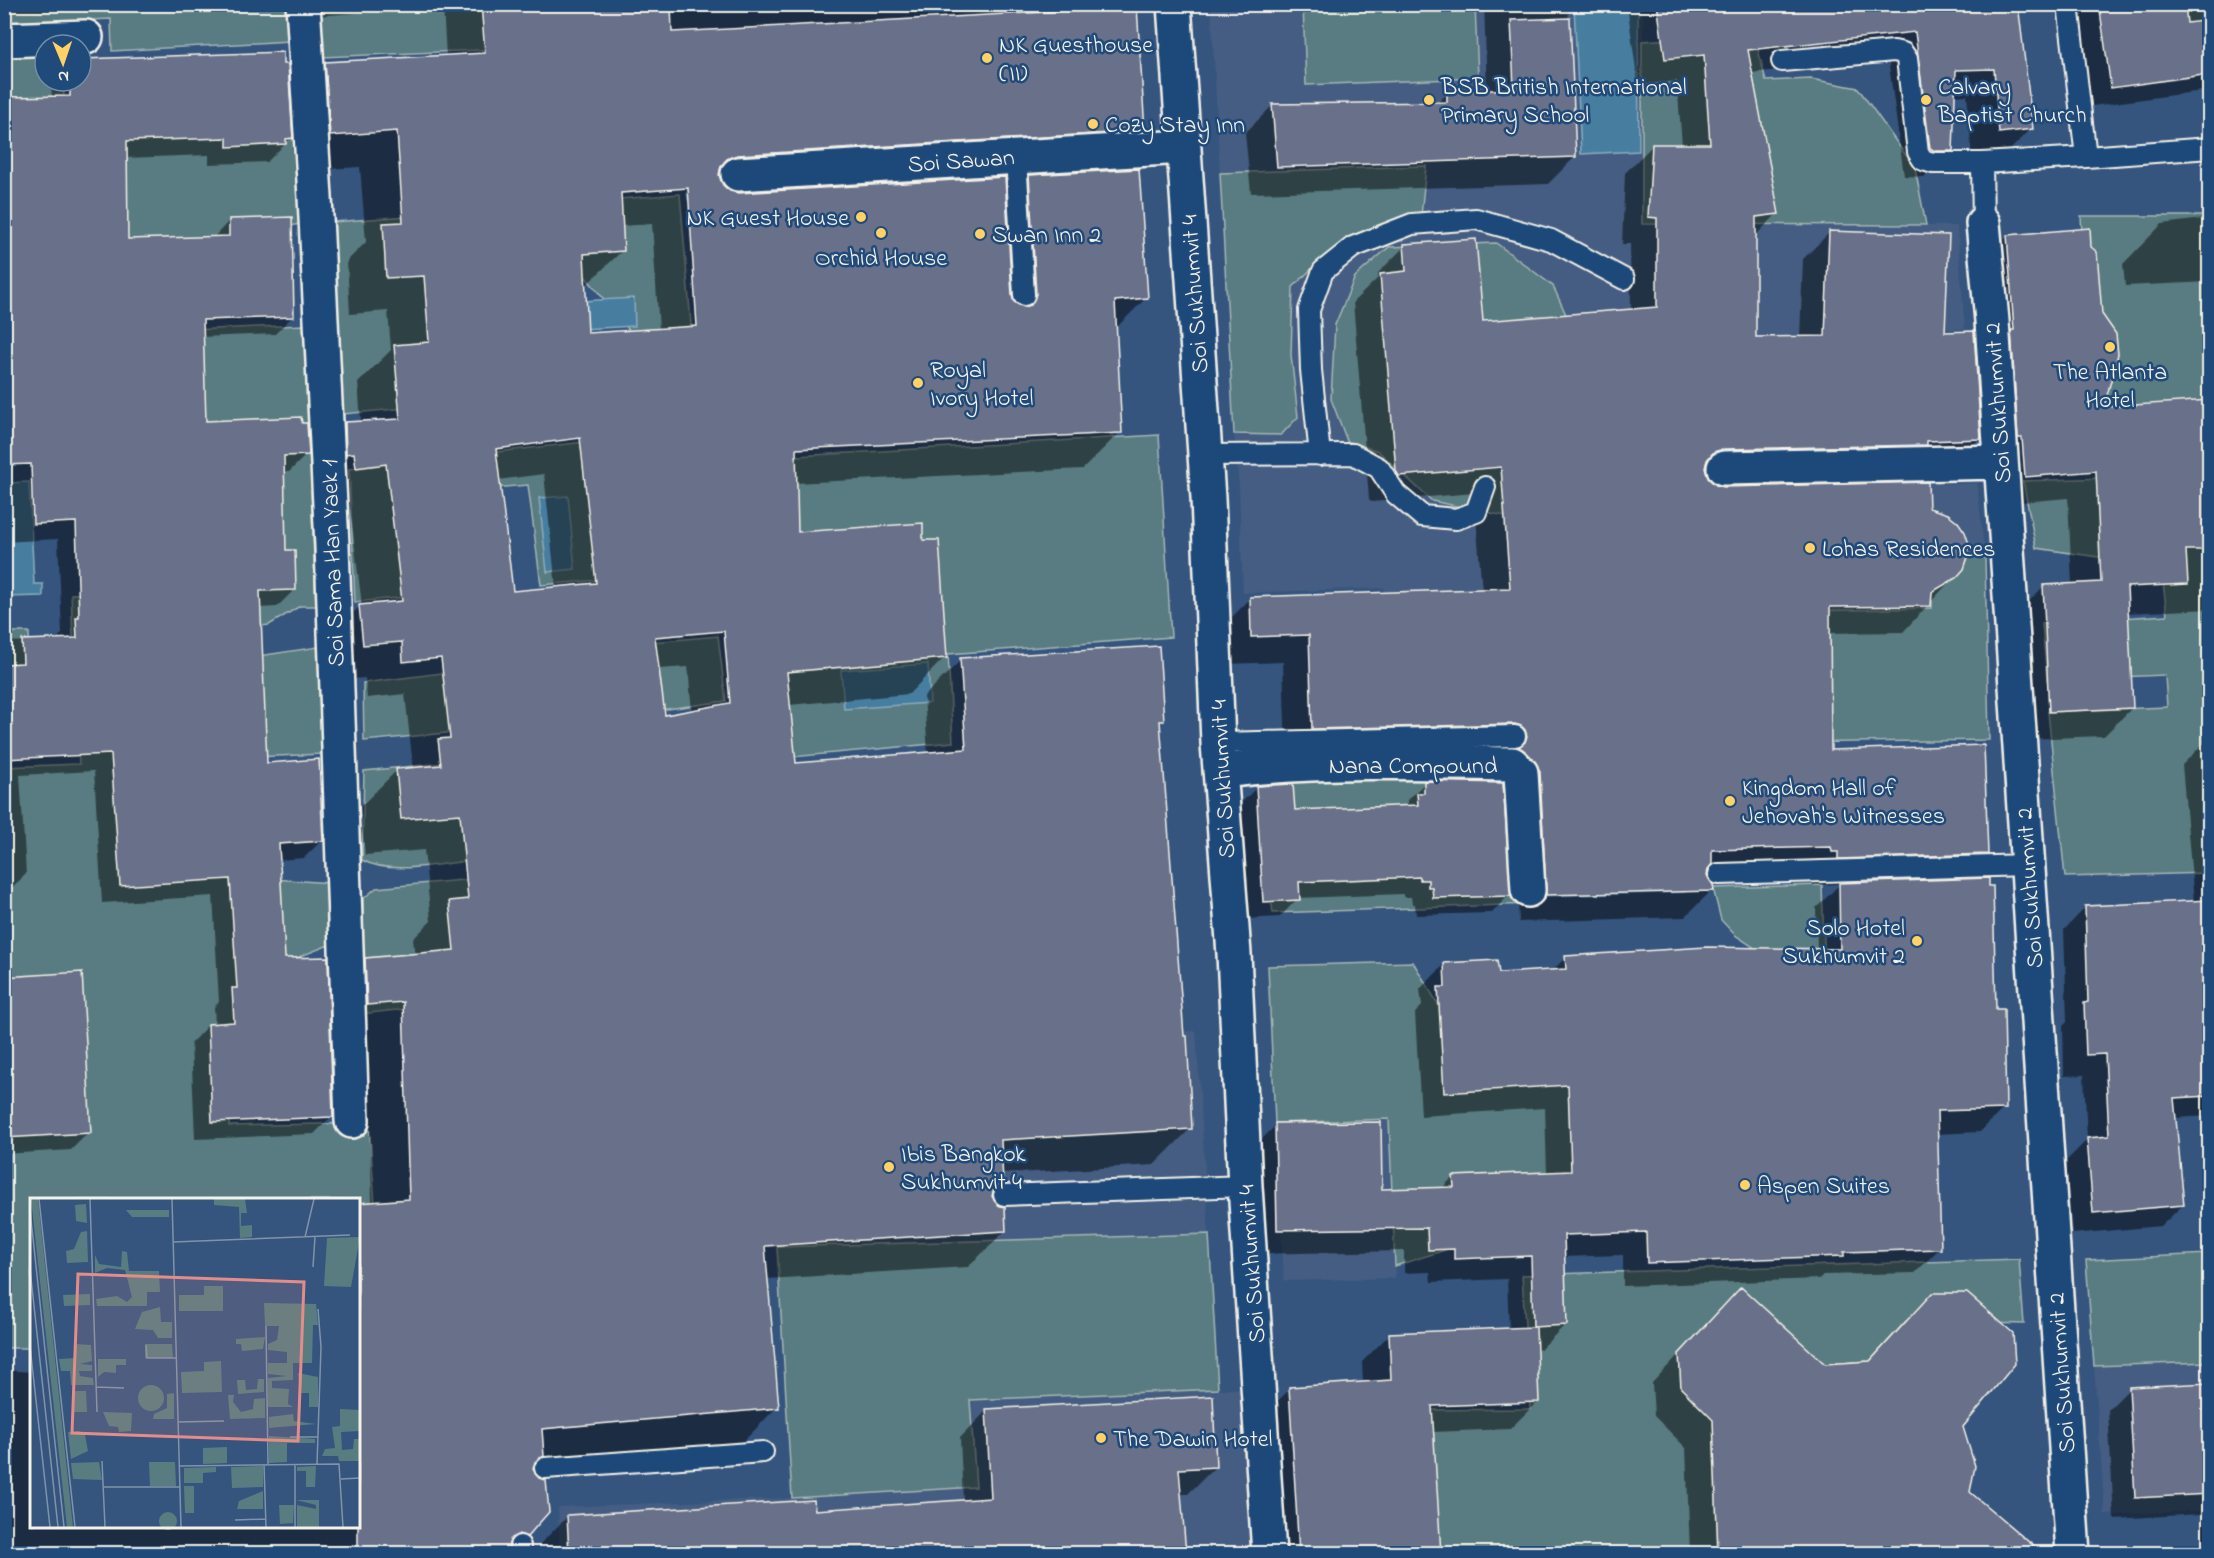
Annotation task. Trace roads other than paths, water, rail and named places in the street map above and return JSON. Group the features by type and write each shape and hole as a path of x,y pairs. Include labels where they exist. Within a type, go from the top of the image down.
{"street":[{"name":"Soi Sama Han Yaek 1","path":"303,4 331,524 352,1121"},
{"name":"Soi Sukhumvit 4","path":"1174,4 1205,455 1219,757 1234,954 1245,1186 1269,1554"},
{"path":"4,40 33,39"},
{"name":"Soi Sawan","path":"738,174 1184,147"},
{"name":"Soi Sukhumvit 2","path":"1983,223 2001,462 2073,1554"},
{"path":"1724,468 2001,462"},
{"name":"Nana Compound","path":"1219,757 1247,768 1405,762 1512,764 1521,773 1528,890"}],"lane":[{"path":"2068,4 2086,157"},
{"path":"1782,61 1894,51 1903,53 1907,59 1918,152 1923,160 1933,163 2086,157 2210,148"},
{"path":"1016,157 1024,295"},
{"path":"1982,162 1983,223"},
{"path":"1320,455 1311,370 1309,310 1323,271 1353,248 1412,224 1476,219 1551,240 1624,279"},
{"path":"1205,455 1353,453 1379,468 1396,494 1422,516 1456,519 1476,512 1485,487"},
{"path":"1219,757 1515,736"},
{"path":"1719,874 2028,865"},
{"path":"1004,1195 1245,1186"},
{"path":"545,1468 763,1452"}],"place":[{"name":"NK Guesthouse (II)","path":"987,58"},
{"name":"BSB British International Primary School","path":"1429,100"},
{"name":"Calvary Baptist Church","path":"1926,100"},
{"name":"Cozy Stay Inn","path":"1093,124"},
{"name":"NK Guest House","path":"861,217"},
{"name":"Orchid House","path":"881,233"},
{"name":"Swan Inn 2","path":"980,234"},
{"name":"The Atlanta Hotel","path":"2110,347"},
{"name":"Royal Ivory Hotel","path":"918,383"},
{"name":"Lohas Residences","path":"1810,548"},
{"name":"Kingdom Hall of Jehovah's Witnesses","path":"1730,801"},
{"name":"Solo Hotel Sukhumvit 2","path":"1917,941"},
{"name":"Ibis Bangkok Sukhumvit 4","path":"889,1167"},
{"name":"Aspen Suites","path":"1745,1185"},
{"name":"The Dawin Hotel","path":"1101,1438"}]}
